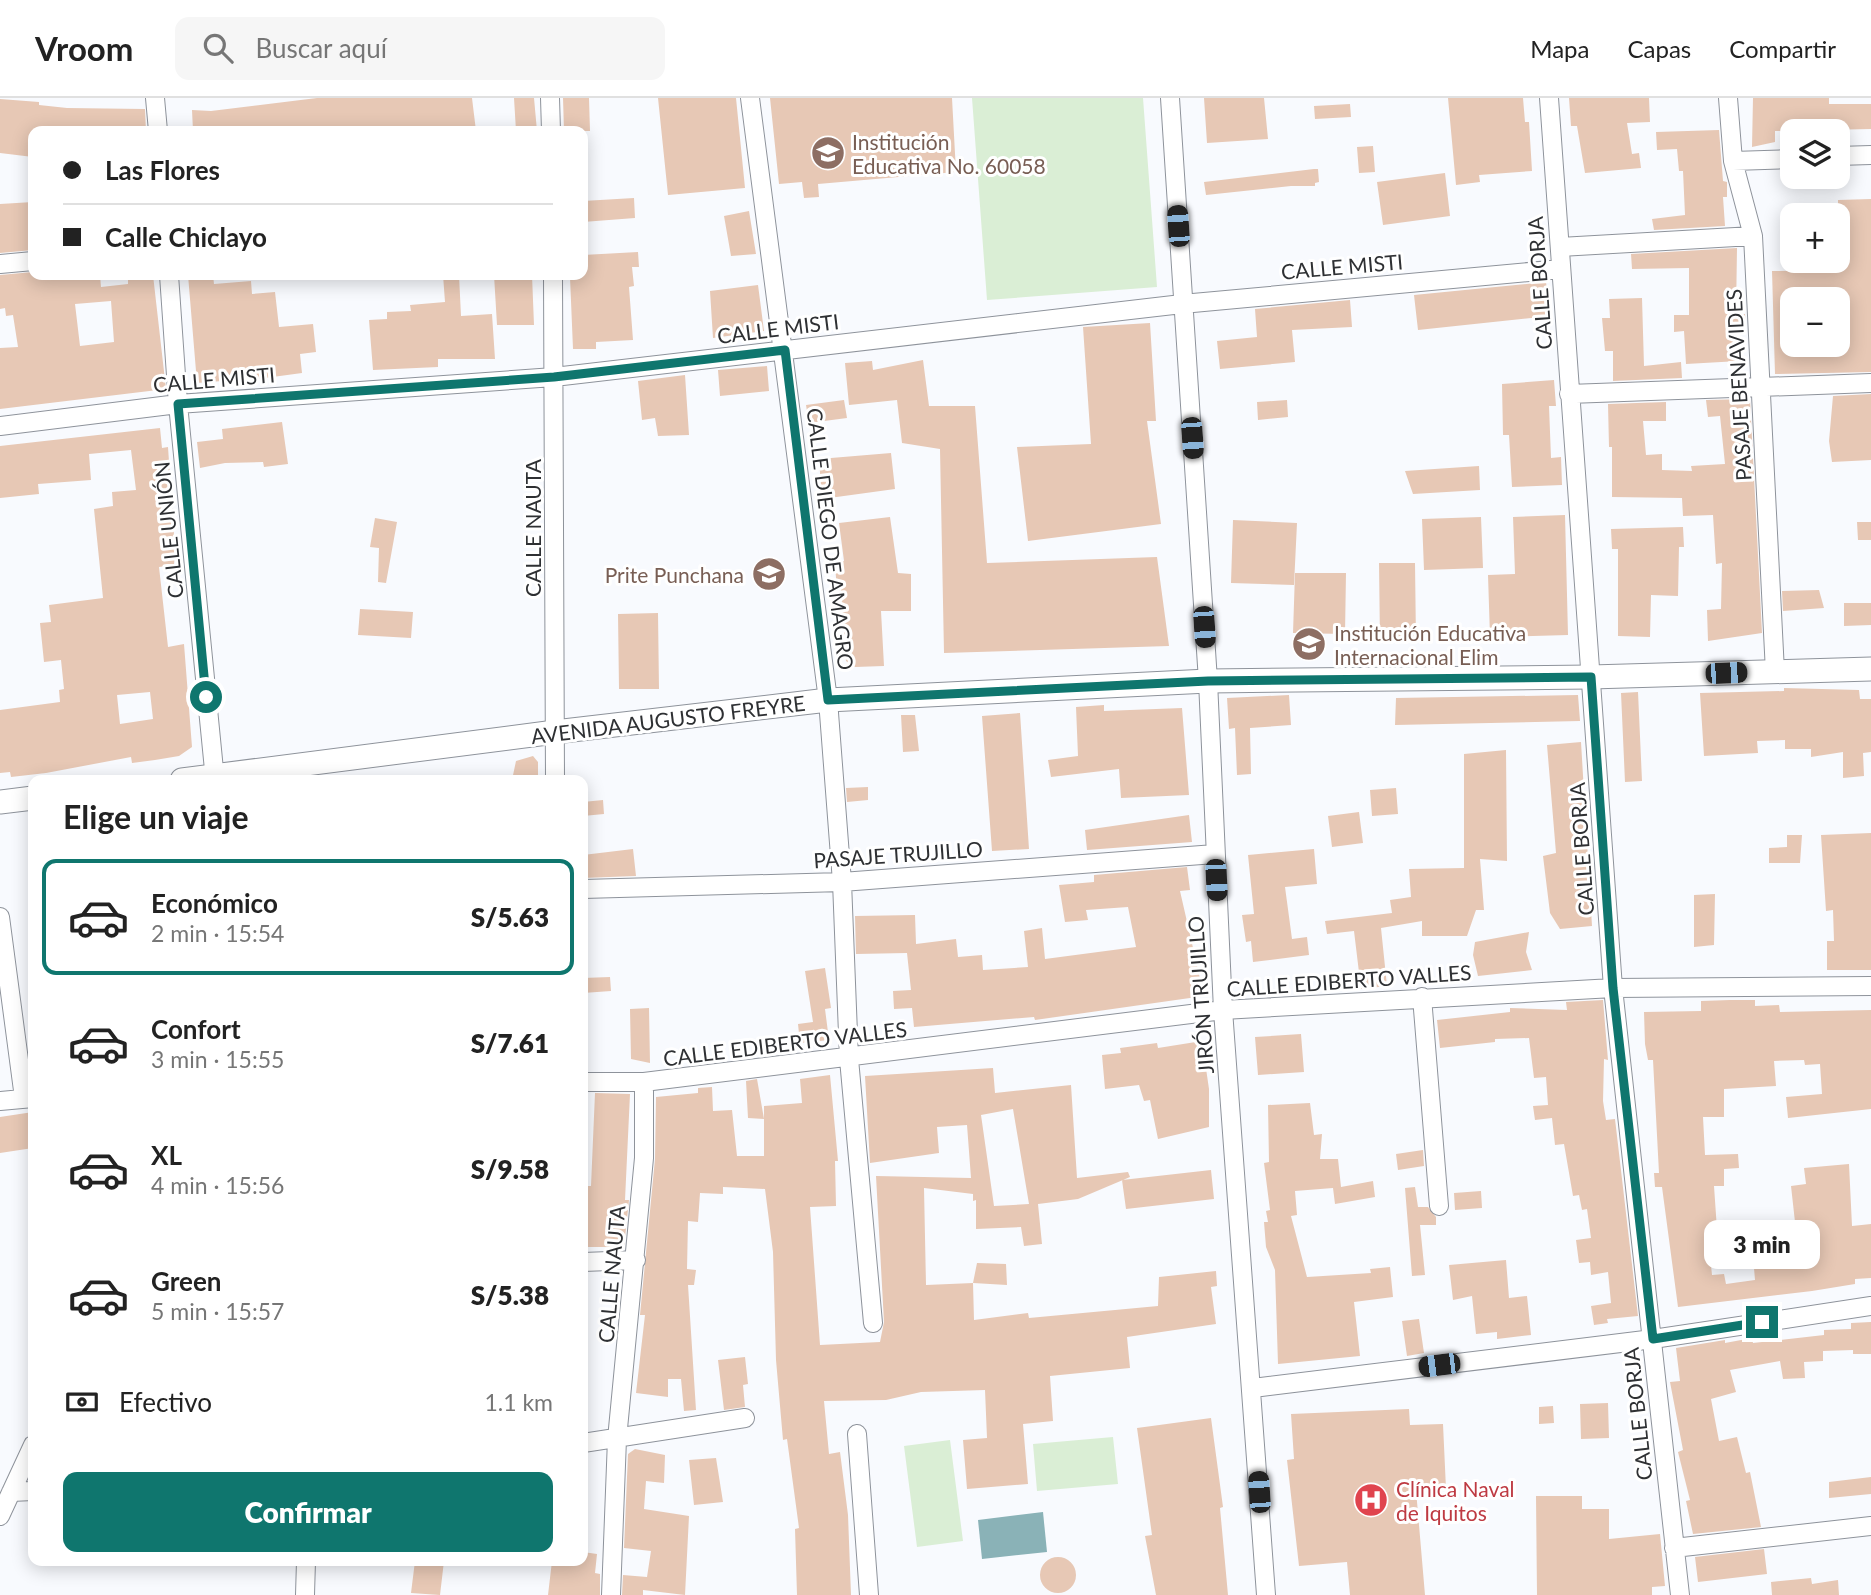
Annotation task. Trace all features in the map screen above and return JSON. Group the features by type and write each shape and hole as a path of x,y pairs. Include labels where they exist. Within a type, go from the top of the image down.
{"main road":[{"name":"AVENIDA AUGUSTO FREYRE","path":"243,775 555,732 828,700 1208,681 1591,677 1871,669"},
{"path":"0,802 28,799"}],"street":[{"path":"155,98 158,126"},
{"path":"551,98 551,126"},
{"name":"CALLE DIEGO DE AMAGRO","path":"750,98 785,350 828,700 842,882 849,1059 873,1323"},
{"name":"JIRÓN TRUJILLO","path":"1170,98 1208,681 1223,1010 1253,1388 1266,1595"},
{"name":"CALLE BORJA","path":"1549,98 1613,988 1680,1595"},
{"name":"PASAJE BENAVIDES","path":"1728,98 1732,161 1753,236 1775,672"},
{"path":"1850,156 1871,155"},
{"path":"1732,161 1780,159"},
{"path":"1560,247 1753,236"},
{"path":"0,264 28,261"},
{"name":"CALLE MISTI","path":"0,426 178,404 554,377 1182,304 1561,269"},
{"name":"CALLE UNIÓN","path":"169,280 178,404 214,775"},
{"name":"CALLE NAUTA","path":"553,280 555,775"},
{"path":"1569,394 1871,383"},
{"name":"PASAJE TRUJILLO","path":"588,889 842,882 1215,854"},
{"path":"0,917 28,1098 0,1101"},
{"name":"CALLE EDIBERTO VALLES","path":"588,1082 644,1082 849,1059 1223,1010 1613,988 1871,986"},
{"path":"1422,998 1439,1206"},
{"name":"CALLE NAUTA","path":"611,1595 617,1439 644,1158 644,1082"},
{"path":"588,1262 636,1260"},
{"path":"1253,1388 1653,1339 1871,1306"},
{"path":"588,1442 745,1418"},
{"path":"858,1434 869,1595"},
{"path":"0,1516 28,1456"},
{"path":"11,1493 28,1491"},
{"path":"1674,1548 1871,1526"},
{"path":"305,1595 306,1566"}],"green space":[{"path":"972,98 1143,98 1157,287 987,300"},
{"path":"1113,1437 1118,1484 1037,1491 1033,1444"},
{"path":"950,1440 963,1541 917,1547 904,1446"}],"water":[{"path":"1043,1512 1047,1552 982,1559 978,1520"}],"building":[{"path":"317,98 472,98 475,126 193,126 192,110 211,111"},
{"path":"514,98 534,98 537,126 516,126"},
{"path":"563,98 589,98 590,131 588,126 564,126"},
{"path":"658,98 736,98 745,188 668,195"},
{"path":"770,98 952,98 956,172 818,184 819,197 804,198 802,182 779,184"},
{"path":"1204,98 1264,98 1268,139 1207,143"},
{"path":"1448,98 1523,98 1525,122 1529,122 1532,171 1479,175 1480,182 1456,185"},
{"path":"1569,98 1649,98 1650,122 1627,123 1632,154 1639,153 1641,168 1585,173 1577,126 1571,126"},
{"path":"1753,98 1829,98 1829,104 1871,104 1871,129 1850,129 1850,119 1780,119 1780,131 1775,131 1775,142 1752,147"},
{"path":"0,99 39,102 39,105 67,108 145,109 146,126 28,126 28,156 0,153"},
{"path":"1350,104 1351,117 1315,119 1314,106"},
{"path":"1719,130 1723,181 1727,182 1727,197 1723,197 1725,226 1654,230 1652,219 1685,215 1683,171 1679,171 1677,149 1657,150 1656,132"},
{"path":"1373,146 1375,172 1359,173 1357,147"},
{"path":"1318,169 1319,182 1315,183 1315,186 1206,195 1204,182"},
{"path":"1445,173 1450,216 1383,225 1377,182"},
{"path":"634,198 635,218 588,222 588,201"},
{"path":"1871,199 1871,372 1775,374 1772,271 1850,273 1850,203 1838,203 1838,200"},
{"path":"28,202 28,250 0,253 0,204"},
{"path":"749,211 756,254 731,256 724,216"},
{"path":"1737,248 1736,314 1745,314 1746,330 1737,331 1739,361 1686,364 1684,331 1674,332 1674,315 1689,315 1689,268 1632,269 1631,254"},
{"path":"638,252 639,267 632,267 634,286 629,287 633,340 596,342 596,349 573,349 570,280 588,280 588,255"},
{"path":"28,272 28,280 100,280 101,287 128,284 128,280 154,280 166,389 0,409 0,348 18,347 13,315 6,316 5,308 0,309 0,275","holes":["111,301 114,342 80,346 75,304"]},
{"path":"188,280 214,280 214,284 251,281 252,294 275,292 279,327 313,324 316,352 300,354 302,373 222,384 222,381 197,383"},
{"path":"443,280 459,280 461,316 492,314 495,359 438,359 438,367 373,370 369,320 387,319 387,312 411,311 410,305 445,302"},
{"path":"494,280 532,280 534,325 497,325"},
{"path":"1546,282 1550,316 1418,330 1414,295"},
{"path":"758,285 764,331 713,338 710,291"},
{"path":"1642,298 1644,366 1681,362 1682,378 1613,381 1613,351 1605,351 1602,318 1610,318 1609,299"},
{"path":"1350,300 1352,327 1292,330 1295,362 1220,369 1217,341 1257,337 1255,309"},
{"path":"1150,323 1156,421 1147,421 1161,524 1028,541 1017,447 1091,444 1083,327"},
{"path":"923,360 929,406 975,406 987,563 1157,557 1169,646 944,653 940,449 902,443 897,400 849,405 845,363 872,361 873,370"},
{"path":"767,366 769,391 720,396 718,370"},
{"path":"685,375 689,435 658,436 655,418 642,420 638,381"},
{"path":"1554,380 1556,406 1549,406 1551,458 1561,457 1562,485 1512,487 1509,435 1503,435 1502,384"},
{"path":"1871,394 1871,460 1832,462 1829,441 1833,396"},
{"path":"1750,399 1762,633 1708,641 1707,610 1721,609 1722,563 1716,564 1713,515 1683,516 1682,498 1612,497 1612,447 1609,447 1608,404 1666,402 1666,421 1643,421 1646,455 1662,454 1662,470 1692,471 1691,466 1725,464 1720,416 1708,417 1706,400"},
{"path":"844,400 847,418 809,423 806,405"},
{"path":"1287,400 1288,417 1258,420 1257,402"},
{"path":"282,422 288,464 264,467 263,462 225,463 200,468 197,442 223,439 222,429"},
{"path":"160,428 162,448 168,447 175,550 174,565 159,567 168,647 184,644 192,747 179,756 132,763 131,757 46,773 11,777 10,772 0,773 0,710 60,702 59,690 64,689 61,660 44,662 40,623 51,622 49,605 103,598 94,509 113,506 112,492 136,490 131,450 89,454 91,480 38,484 39,494 0,498 0,446","holes":["150,692 153,719 120,724 117,695"]},
{"path":"891,453 895,489 822,499 819,459"},
{"path":"1479,466 1480,490 1413,494 1405,471"},
{"path":"1565,515 1568,635 1490,637 1488,575 1515,574 1513,517"},
{"path":"890,517 898,573 911,574 911,611 881,611 884,666 855,667 846,661 841,590 837,591 835,564 844,561 839,523"},
{"path":"1481,517 1483,568 1424,570 1422,519"},
{"path":"375,518 397,522 386,583 378,582 379,548 370,547"},
{"path":"1233,520 1297,523 1294,585 1231,583"},
{"path":"1857,522 1871,522 1871,540 1858,540"},
{"path":"1683,527 1684,547 1679,547 1678,596 1651,595 1650,637 1618,636 1618,549 1612,549 1611,529"},
{"path":"1379,563 1415,563 1416,642 1380,642"},
{"path":"1295,573 1346,573 1345,634 1293,633"},
{"path":"1819,590 1824,608 1783,611 1782,591"},
{"path":"1844,603 1871,603 1871,625 1844,626"},
{"path":"360,609 413,612 411,638 358,635"},
{"path":"658,613 659,689 619,689 618,614"},
{"path":"1784,688 1859,690 1860,699 1871,699 1871,752 1863,753 1864,776 1843,778 1843,752 1811,757 1811,749 1785,749 1785,740 1757,741 1758,753 1704,756 1700,693 1784,691"},
{"path":"1638,692 1642,781 1625,782 1621,693"},
{"path":"1289,695 1291,725 1250,728 1251,774 1237,775 1235,728 1229,729 1227,698"},
{"path":"1578,695 1580,721 1395,725 1396,698"},
{"path":"1104,705 1104,711 1182,708 1189,795 1121,798 1119,769 1051,777 1048,760 1078,756 1076,707"},
{"path":"1020,713 1029,849 992,851 982,716"},
{"path":"901,715 915,715 919,751 903,752"},
{"path":"1581,742 1592,926 1560,929 1550,913 1543,856 1556,853 1547,745"},
{"path":"1506,750 1507,861 1480,859 1484,910 1476,910 1467,936 1422,936 1422,921 1381,928 1387,986 1361,989 1354,931 1327,934 1325,921 1392,913 1390,900 1411,897 1409,869 1464,868 1464,754"},
{"path":"533,756 538,762 538,775 513,775 516,761"},
{"path":"868,787 868,800 847,802 846,788"},
{"path":"1396,788 1398,814 1372,816 1370,790"},
{"path":"603,800 604,814 588,816 588,802"},
{"path":"1359,812 1363,843 1332,847 1328,816"},
{"path":"1189,815 1192,842 1087,850 1085,830"},
{"path":"1871,833 1871,970 1827,970 1827,941 1834,941 1833,910 1826,911 1821,835"},
{"path":"1787,835 1802,835 1800,863 1769,863 1769,848 1787,847"},
{"path":"633,849 636,876 588,878 588,854"},
{"path":"1314,849 1317,884 1285,887 1292,939 1307,937 1309,955 1253,962 1251,941 1246,942 1242,915 1254,914 1248,855"},
{"path":"1187,867 1190,890 1180,891 1204,996 1035,1020 1034,1017 914,1027 912,1008 894,1009 893,991 911,990 907,953 856,954 855,916 915,915 916,944 956,939 958,957 982,955 983,970 1028,967 1024,931 1042,928 1045,959 1136,947 1128,907 1086,910 1088,920 1065,922 1059,885 1094,882 1094,875"},
{"path":"1715,894 1714,945 1694,947 1694,895"},
{"path":"1529,932 1526,952 1532,970 1478,976 1473,955 1475,942"},
{"path":"825,968 831,1008 825,1009 829,1040 800,1043 798,1024 813,1022 805,971"},
{"path":"610,977 611,991 588,993 588,978"},
{"path":"1603,1000 1608,1060 1604,1059 1603,1101 1606,1120 1615,1119 1638,1316 1607,1319 1608,1323 1594,1325 1591,1306 1611,1303 1608,1272 1591,1275 1590,1262 1579,1263 1576,1240 1591,1238 1587,1209 1582,1210 1579,1195 1573,1196 1564,1144 1555,1145 1552,1118 1535,1120 1533,1106 1548,1105 1546,1077 1534,1078 1529,1038 1495,1039 1495,1042 1440,1048 1437,1020 1510,1012 1510,1008 1567,1010 1566,1002"},
{"path":"1755,1000 1755,1006 1779,1005 1780,1012 1871,1010 1871,1109 1788,1118 1786,1097 1822,1094 1820,1064 1805,1065 1804,1060 1774,1061 1776,1086 1724,1089 1724,1117 1703,1117 1705,1155 1738,1154 1739,1168 1724,1169 1724,1186 1714,1186 1718,1244 1709,1245 1712,1275 1724,1274 1726,1284 1755,1280 1752,1244 1797,1240 1791,1186 1806,1184 1804,1168 1849,1164 1852,1226 1871,1224 1871,1278 1855,1279 1855,1284 1812,1291 1678,1307 1662,1187 1655,1187 1654,1173 1659,1173 1653,1060 1648,1060 1645,1044 1644,1012 1701,1011 1701,1001"},
{"path":"649,1008 650,1063 631,1059 630,1009"},
{"path":"1301,1034 1304,1072 1258,1075 1255,1037"},
{"path":"1202,1041 1209,1089 1209,1127 1158,1139 1150,1100 1144,1101 1139,1085 1105,1089 1102,1055 1121,1053 1120,1048 1157,1043 1158,1048"},
{"path":"993,1068 995,1093 1071,1085 1077,1178 1128,1172 1130,1177 1078,1199 1038,1204 1042,1244 1024,1246 1021,1227 976,1229 976,1200 973,1201 973,1194 924,1188 926,1285 973,1283 974,1320 1028,1313 1029,1318 1158,1306 1159,1277 1216,1271 1217,1286 1211,1287 1216,1324 1127,1337 1130,1368 1050,1376 1053,1421 1023,1424 1028,1484 967,1489 963,1440 987,1438 985,1390 921,1392 886,1400 824,1401 829,1454 840,1452 848,1515 851,1595 797,1595 795,1529 799,1528 787,1439 783,1440 776,1360 773,1252 765,1189 723,1187 723,1194 700,1193 698,1222 688,1221 687,1269 696,1270 694,1285 688,1285 696,1410 684,1411 681,1379 668,1379 668,1397 636,1393 645,1315 640,1315 655,1159 656,1097 698,1093 698,1088 712,1087 713,1111 732,1110 737,1156 764,1156 764,1106 802,1103 800,1079 830,1075 838,1161 835,1161 836,1206 810,1207 820,1345 880,1342 884,1322 876,1176 971,1178 967,1125 937,1127 939,1153 870,1163 865,1076","holes":["1013,1109 1029,1204 994,1206 981,1115"]},
{"path":"757,1079 764,1119 748,1118 746,1081"},
{"path":"595,1093 630,1094 625,1200 629,1200 624,1247 588,1247 588,1186 591,1186"},
{"path":"1310,1103 1314,1135 1322,1134 1320,1159 1338,1159 1341,1187 1373,1181 1375,1197 1335,1204 1333,1188 1295,1191 1297,1215 1291,1216 1307,1277 1371,1273 1370,1269 1390,1267 1393,1297 1354,1302 1360,1356 1278,1364 1275,1270 1266,1247 1264,1222 1268,1222 1266,1211 1270,1210 1264,1163 1269,1162 1268,1105"},
{"path":"28,1113 28,1149 0,1153 0,1117"},
{"path":"1423,1150 1424,1166 1398,1170 1396,1154"},
{"path":"1211,1170 1214,1199 1126,1209 1122,1180"},
{"path":"1415,1187 1418,1207 1428,1207 1436,1217 1436,1225 1420,1225 1425,1275 1412,1276 1405,1188"},
{"path":"1481,1191 1482,1208 1455,1210 1454,1193"},
{"path":"1506,1260 1509,1298 1527,1296 1531,1335 1497,1339 1497,1332 1476,1334 1472,1296 1453,1300 1449,1265"},
{"path":"977,1263 1006,1264 1007,1285 973,1283"},
{"path":"1419,1319 1424,1353 1407,1356 1402,1321"},
{"path":"1871,1322 1871,1354 1853,1354 1853,1350 1823,1351 1823,1361 1804,1362 1805,1378 1783,1379 1780,1361 1730,1370 1736,1392 1711,1399 1719,1441 1737,1437 1746,1473 1750,1472 1761,1527 1693,1534 1686,1501 1690,1500 1678,1452 1683,1450 1670,1382 1680,1381 1676,1348 1725,1340 1725,1343 1752,1338 1753,1343 1824,1335 1824,1330 1851,1329 1851,1323"},
{"path":"745,1357 748,1384 743,1385 745,1407 724,1410 718,1360"},
{"path":"1608,1403 1609,1438 1581,1439 1580,1404"},
{"path":"1553,1406 1554,1423 1539,1424 1539,1407"},
{"name":"Clínica Naval de Iquitos","path":"1409,1409 1410,1425 1443,1424 1446,1489 1416,1490 1425,1595 1350,1595 1347,1562 1299,1566 1287,1460 1294,1459 1291,1414"},
{"path":"1211,1418 1223,1507 1220,1508 1228,1595 1156,1595 1145,1536 1152,1535 1137,1428"},
{"path":"635,1449 665,1455 664,1483 646,1481 644,1509 689,1516 685,1595 643,1590 643,1595 622,1595 623,1575 647,1577 651,1551 624,1548 628,1454"},
{"path":"716,1458 723,1502 694,1505 689,1460"},
{"path":"1871,1477 1871,1494 1829,1498 1829,1482"},
{"path":"1536,1496 1582,1496 1582,1509 1609,1509 1609,1539 1660,1534 1665,1586 1652,1587 1652,1595 1537,1595"},
{"path":"1764,1549 1767,1574 1698,1582 1695,1557"},
{"path":"588,1553 597,1554 595,1573 600,1574 600,1595 548,1595 551,1566 588,1566"},
{"path":"1058,1557 1070,1563 1076,1575 1070,1587 1058,1593 1046,1587 1040,1575 1046,1563"},
{"path":"414,1566 443,1566 440,1595 411,1593"},
{"path":"1811,1578 1812,1584 1838,1580 1839,1595 1772,1595 1771,1582"}],"place":[{"name":"Institución Educativa No. 60058","path":"828,153"},
{"name":"Prite Punchana","path":"769,574"},
{"name":"Institución Educativa Internacional Elim","path":"1309,644"},
{"name":"Clínica Naval de Iquitos","path":"1371,1500"}],"route":[{"path":"206,697 178,404 554,377 785,350 828,700 1208,681 1591,677 1613,988 1653,1339 1762,1322"}]}
